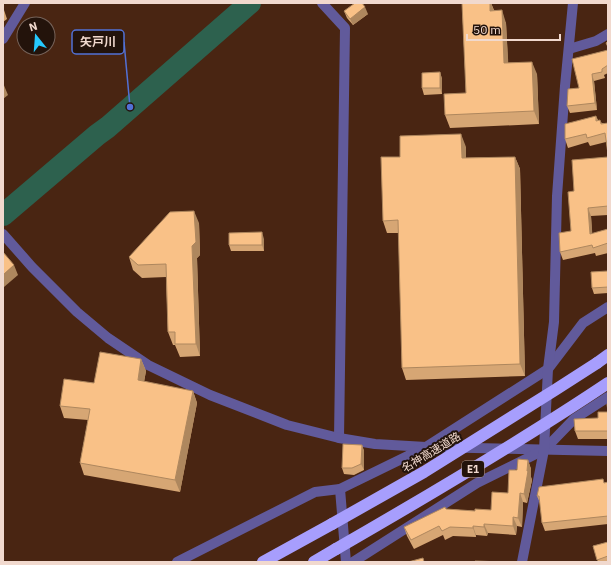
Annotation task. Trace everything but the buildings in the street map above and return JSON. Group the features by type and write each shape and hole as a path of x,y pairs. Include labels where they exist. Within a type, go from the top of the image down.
{"highway":[{"name":"名神高速道路","path":"263,562 424,472 608,356"},
{"name":"E1","path":"314,562 436,491 561,415 608,383"}],"street":[{"path":"3,39 25,3"},
{"path":"322,3 345,28 339,438"},
{"path":"522,562 544,450 548,369 554,322 557,196 574,3"},
{"path":"569,50 596,41 608,34"},
{"path":"3,234 32,267 77,312 108,338 148,365 210,395 286,425 339,438 375,444 426,447 608,451"},
{"path":"177,562 315,492 340,489 426,447 548,369 583,323 608,307"},
{"path":"352,562 477,483 544,450 574,419 608,397"},
{"path":"340,489 346,562"}],"waterway":[{"path":"3,215 108,127 250,3"}],"place":[{"name":"矢戸川","path":"130,107"}]}
